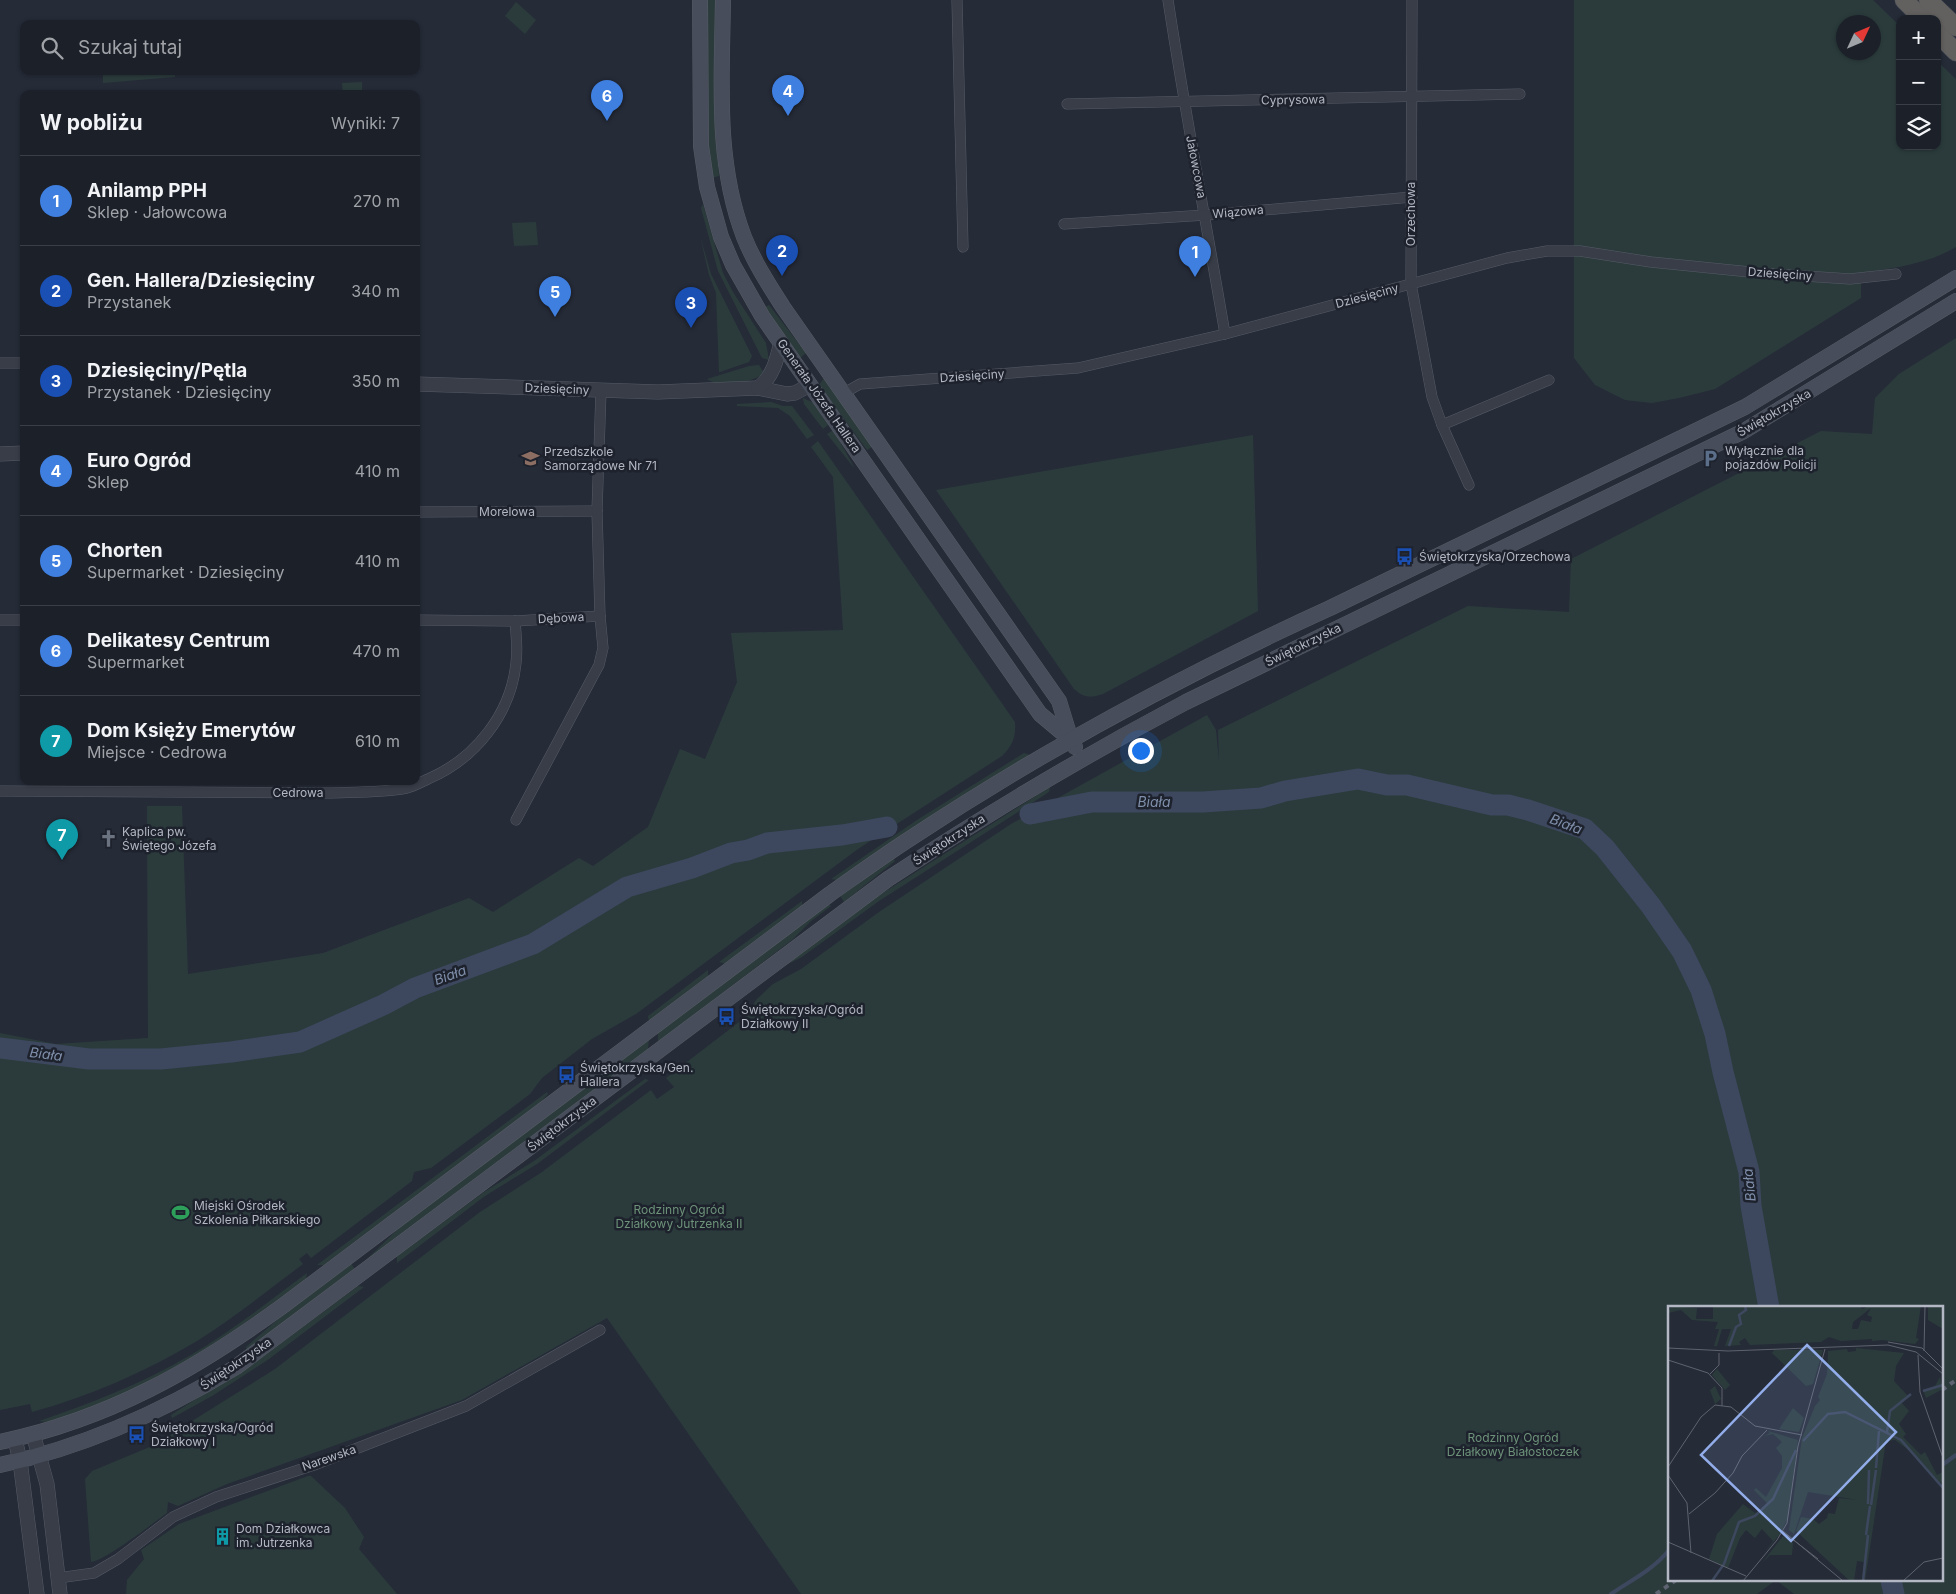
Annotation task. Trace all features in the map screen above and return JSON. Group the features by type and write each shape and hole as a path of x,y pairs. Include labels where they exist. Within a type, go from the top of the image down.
{"highway":[{"path":"1904,0 1919,15"},
{"path":"1928,0 1956,28"},
{"path":"1941,37 1956,52"}],"main road":[{"name":"Generała Józefa Hallera","path":"700,0 701,146 707,187 721,237 733,265 746,290 810,386 1040,714 1071,740"},
{"name":"Generała Józefa Hallera","path":"723,0 722,134 728,181 744,239 783,307 1059,701 1071,740 1082,759"},
{"path":"707,187 728,181"},
{"name":"Świętokrzyska","path":"7,1440 70,1424 106,1410 165,1383 196,1365 255,1326 362,1247 830,894 910,838 1071,740 1134,705 1275,633 1745,407 1956,278"},
{"name":"Świętokrzyska","path":"0,1465 40,1456 72,1446 132,1423 206,1385 261,1349 843,912 888,879 962,830 1082,759 1202,694 1744,431 1956,301"},
{"path":"940,570 958,557"},
{"path":"830,894 843,912"},
{"path":"362,1247 356,1251 356,1261 364,1267 374,1264"}],"street":[{"path":"957,0 962,248"},
{"name":"Jałowcowa","path":"1168,0 1184,102 1206,215 1226,334"},
{"name":"Orzechowa","path":"1412,0 1410,97 1411,284 1432,397 1442,425 1469,485"},
{"name":"Cyprysowa","path":"1067,104 1520,94"},
{"name":"Wiązowa","path":"1064,224 1206,215 1412,198"},
{"name":"Dziesięciny","path":"844,393 860,384 1078,368 1226,334 1519,255 1558,251 1592,252 1651,262 1769,274 1850,279 1896,274"},
{"path":"758,388 764,384 771,374 778,357 781,342"},
{"path":"0,363 20,363"},
{"path":"1442,425 1549,380"},
{"name":"Dziesięciny","path":"420,384 658,392 758,388 787,394 810,386"},
{"path":"600,616 597,511 601,391"},
{"path":"0,454 20,454"},
{"name":"Morelowa","path":"420,512 597,511"},
{"name":"Dębowa","path":"420,620 515,621 600,616 602,648 599,665 516,820"},
{"path":"0,620 20,620"},
{"name":"Cedrowa","path":"420,783 441,774 468,755 485,738 501,712 511,689 516,662 515,621"},
{"name":"Cedrowa","path":"0,791 327,793 368,792 408,788 415,785"},
{"name":"Narewska","path":"58,1578 94,1573 118,1559 173,1516 216,1498 314,1464 466,1406 600,1330"},
{"path":"33,1434 47,1484 60,1594"},
{"path":"7,1440 20,1461 37,1594"},
{"path":"31,1544 40,1535 48,1535 54,1540"}],"green space":[{"path":"708,0 715,0 715,126 719,176 712,178 708,152"},
{"path":"1574,0 1873,0 1896,22 1896,150 1941,150 1941,65 1956,79 1956,247 1934,258 1898,267 1861,273 1861,298 1715,389 1652,403 1625,400 1595,385 1574,358"},
{"path":"516,2 536,20 525,34 505,16"},
{"path":"103,75 175,75 175,77 103,83"},
{"path":"362,82 362,90 343,90 342,83"},
{"path":"703,204 723,273 766,343 769,360 762,358 718,271 701,208"},
{"path":"536,222 538,245 514,246 512,223"},
{"path":"700,236 711,274 752,356 749,362 720,372 716,293 709,275"},
{"path":"769,305 806,353 800,358 765,307"},
{"path":"1956,338 1956,1594 1794,1594 1779,1582 1944,1582 1944,1306 1668,1306 1668,1582 1773,1582 1757,1594 801,1594 607,1318 462,1400 227,1484 178,1506 168,1502 167,1513 118,1549 91,1562 85,1479 92,1471 152,1446 275,1369 480,1212 542,1172 651,1090 657,1099 674,1087 666,1078 743,1019 757,999 773,984 801,969 879,912 1011,824 1207,715 1216,730 1219,761 1218,730 1468,606 1569,612 1571,559 1821,431 1872,434 1875,398 1899,374"},
{"path":"759,365 764,373 752,380 720,384 707,379 749,366"},
{"path":"824,378 872,447 867,450 819,385"},
{"path":"803,398 814,403 828,425 823,429 804,404"},
{"path":"771,402 783,406 792,406 814,435 807,439 790,416 778,408 737,406 737,404"},
{"path":"834,431 855,469 827,434"},
{"path":"1253,435 1258,611 1103,694 1094,696 1084,696 1074,689 936,490"},
{"path":"818,441 1015,722 1013,740 1006,752 858,849 636,1014 592,1039 542,1078 530,1094 431,1168 414,1172 412,1181 311,1258 307,1253 299,1259 303,1264 211,1332 137,1373 75,1399 32,1412 30,1404 0,1410 0,1033 56,1044 148,1038 147,806 182,806 188,974 323,953 469,898 493,912 579,858 593,866 648,827 680,749 705,759 737,682 731,633 843,630 833,477 811,447"},
{"path":"1024,753 1030,755 920,824 837,880 831,879 917,820"},
{"path":"1050,787 1049,792 879,901 802,957 780,968 878,896"},
{"path":"893,858 895,861 844,902 840,896"},
{"path":"802,901 802,906 726,964 719,962"},
{"path":"829,904 831,906 810,922 792,940 658,1042 658,1032"},
{"path":"708,970 708,976 649,1021 648,1016"},
{"path":"649,1039 648,1049 364,1262 403,1224"},
{"path":"645,1079 649,1080 537,1164 485,1196 397,1263 397,1256 484,1192 534,1161"},
{"path":"547,1092 548,1094 540,1103 324,1265 317,1265"},
{"path":"351,1263 355,1270 247,1350 246,1347 292,1307"},
{"path":"307,1273 306,1279 252,1318 170,1370 110,1399 64,1417 44,1422 39,1421 116,1392 171,1366 220,1337"},
{"path":"358,1286 364,1287 269,1359 212,1396 172,1418 171,1415 265,1355"},
{"path":"311,1476 345,1508 364,1537 359,1549 397,1594 126,1594 127,1580 144,1559 141,1550 179,1524"}],"waterway":[{"name":"Biała","path":"1030,814 1092,802 1203,802 1261,798 1285,791 1358,779 1387,785 1407,785 1492,805 1508,805 1585,829 1605,848 1651,906 1682,951 1701,990 1715,1034 1749,1172 1751,1206 1769,1306"},
{"name":"Biała","path":"0,1048 89,1059 161,1059 231,1052 300,1042 383,1005 415,988 533,944 627,887 767,843 842,835 887,827"},
{"path":"1944,1464 1956,1455"},
{"path":"1611,1594 1650,1569 1668,1551"},
{"name":"Biała","path":"1891,1582 1894,1594"}],"railway":[{"path":"1944,1389 1956,1380"},
{"path":"1656,1594 1673,1582"}],"place":[{"name":"Euro Ogród","path":"788,116"},
{"name":"Delikatesy Centrum","path":"607,121"},
{"name":"Gen. Hallera/Dziesięciny","path":"782,276"},
{"name":"Anilamp PPH","path":"1195,277"},
{"name":"Chorten","path":"555,317"},
{"name":"Dziesięciny/Pętla","path":"691,328"},
{"name":"Wyłącznie dla pojazdów Policji","path":"1711,458"},
{"name":"Przedszkole Samorządowe Nr 71","path":"530,459"},
{"name":"Świętokrzyska/Orzechowa","path":"1405,557"},
{"name":"Kaplica pw. Świętego Józefa","path":"108,839"},
{"name":"Dom Księży Emerytów","path":"62,860"},
{"name":"Świętokrzyska/Ogród Działkowy II","path":"727,1017"},
{"name":"Świętokrzyska/Gen. Hallera","path":"566,1075"},
{"name":"Miejski Ośrodek Szkolenia Piłkarskiego","path":"180,1213"},
{"name":"Świętokrzyska/Ogród Działkowy I","path":"137,1435"},
{"name":"Dom Działkowca im. Jutrzenka","path":"222,1536"}],"park label":[{"name":"Rodzinny Ogród Działkowy Jutrzenka II","path":"679,1217"},
{"name":"Rodzinny Ogród Działkowy Białostoczek","path":"1513,1445"}]}
